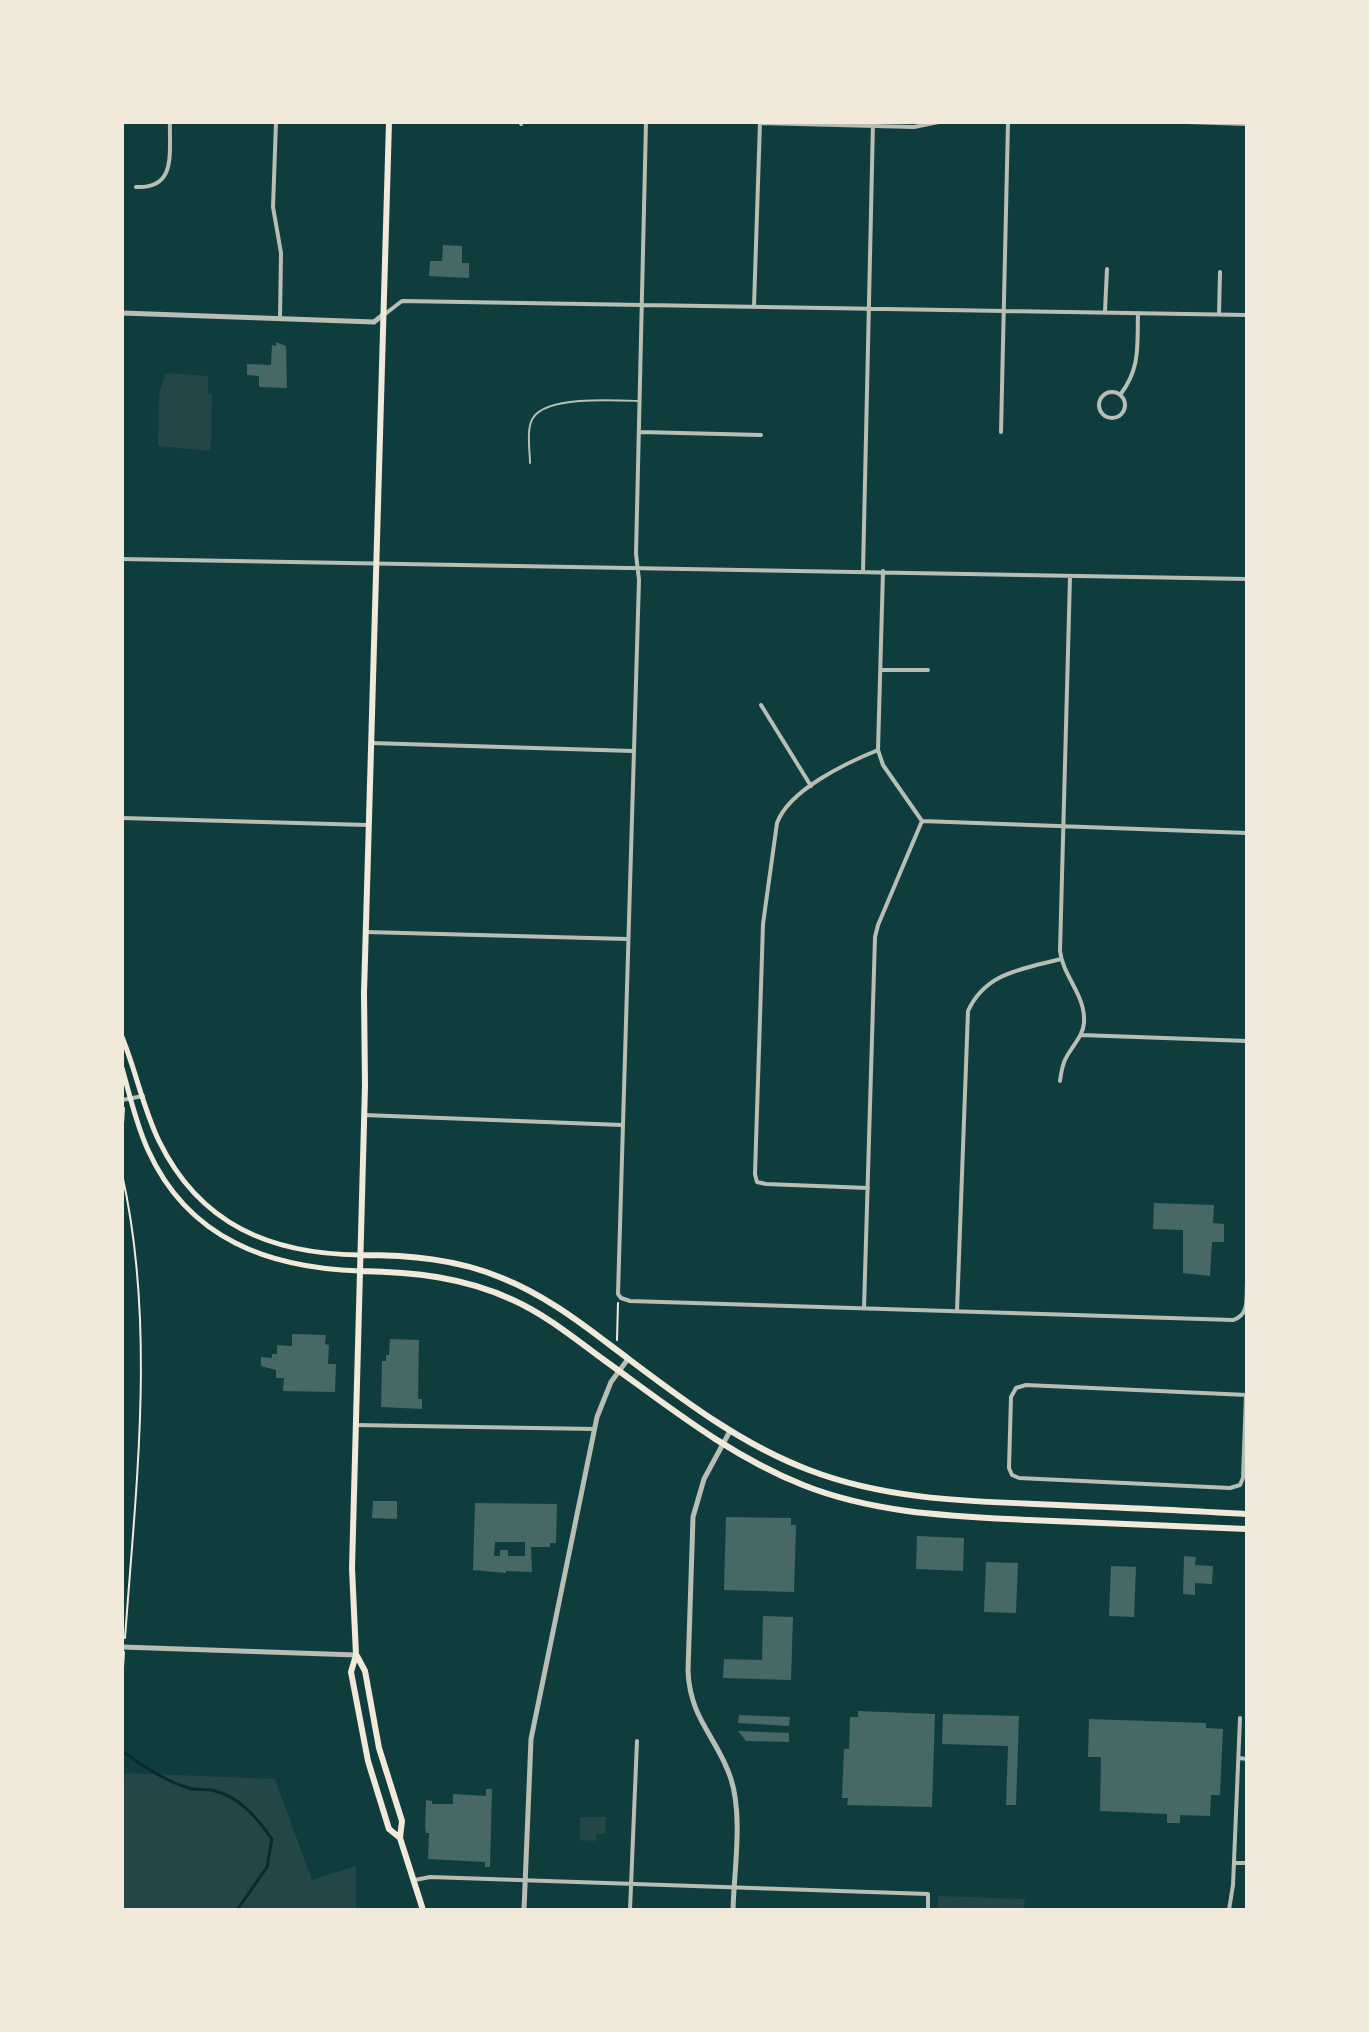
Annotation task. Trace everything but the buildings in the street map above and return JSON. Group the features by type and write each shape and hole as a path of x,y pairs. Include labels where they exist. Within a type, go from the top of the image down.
{"main road":[{"path":"389,122 355,1425 352,1568 356,1655 351,1672 368,1761 389,1829 400,1838"},
{"path":"122,1037 159,1140 174,1168 201,1200 247,1233 287,1248 324,1254 429,1258 503,1278 548,1300 730,1431 811,1471 896,1495 956,1501 1247,1514"},
{"path":"122,1068 142,1136 162,1176 190,1210 245,1249 271,1260 310,1268 439,1276 484,1288 541,1315 722,1445 763,1468 806,1486 893,1510 945,1516 1247,1529"},
{"path":"356,1655 365,1671 379,1748 402,1821 400,1838 423,1910"}],"street":[{"path":"136,187 152,188 161,182 168,169 170,122"},
{"path":"276,122 273,207 281,253 280,319"},
{"path":"646,122 636,554 639,568 617,1290 621,1298 630,1301 1233,1320 1241,1318 1245,1311 1247,1282"},
{"path":"754,306 760,122 914,127 939,122"},
{"path":"1001,432 1008,122"},
{"path":"1188,122 1247,124"},
{"path":"863,571 872,124"},
{"path":"1105,311 1107,269"},
{"path":"1219,315 1220,272"},
{"path":"122,313 374,322 402,301 1247,315"},
{"path":"1120,395 1129,383 1137,362 1138,313"},
{"path":"1107,394 1120,395 1125,407 1120,415 1115,418 1104,416 1099,405 1101,398 1107,394"},
{"path":"640,432 761,435"},
{"path":"122,559 1247,579"},
{"path":"883,571 878,750 883,765 922,821"},
{"path":"1060,1081 1065,1059 1081,1035 1084,1023 1081,1002 1061,959 1070,577"},
{"path":"881,670 928,670"},
{"path":"761,705 811,786"},
{"path":"371,743 634,751"},
{"path":"868,1188 757,1182 755,1174 763,924 780,813 794,796 878,750"},
{"path":"122,818 369,825"},
{"path":"922,821 1247,833"},
{"path":"864,1308 875,937 922,821"},
{"path":"366,932 628,939"},
{"path":"957,1311 968,1011 978,992 996,978 1061,959"},
{"path":"1081,1035 1247,1041"},
{"path":"122,1100 143,1096"},
{"path":"364,1115 622,1125"},
{"path":"524,1910 530,1748 594,1429 605,1395 628,1359"},
{"path":"1026,1385 1246,1395 1243,1478 1240,1485 1230,1488 1019,1478 1012,1475 1009,1468 1011,1397 1016,1388 1026,1385"},
{"path":"355,1425 594,1429"},
{"path":"730,1431 704,1479 693,1517 688,1671 690,1695 699,1720 727,1769 735,1793 733,1910"},
{"path":"124,1647 356,1655"},
{"path":"1229,1910 1235,1863 1240,1718"},
{"path":"630,1910 637,1741"},
{"path":"1239,1758 1247,1759"},
{"path":"1235,1863 1247,1863"},
{"path":"414,1880 430,1877 928,1894 928,1910"}],"lane":[{"path":"530,463 531,423 537,413 573,400 640,401"}],"path":[{"path":"122,1140 124,1109"},
{"path":"122,1174 135,1248 140,1336 138,1425 122,1683"},
{"path":"617,1340 617,1306 621,1298"}],"shaded area":[{"path":"165,373 208,376 208,393 212,394 211,451 158,446 159,395"},
{"path":"125,1773 275,1779 312,1880 356,1866 356,1910 122,1910"},
{"path":"580,1817 606,1817 605,1834 596,1834 596,1841 580,1840"},
{"path":"938,1896 1025,1899 1024,1910 938,1910"}],"waterway":[{"path":"122,1751 172,1782 192,1789 212,1790 232,1798 267,1831 272,1839 267,1867 237,1910"}]}
